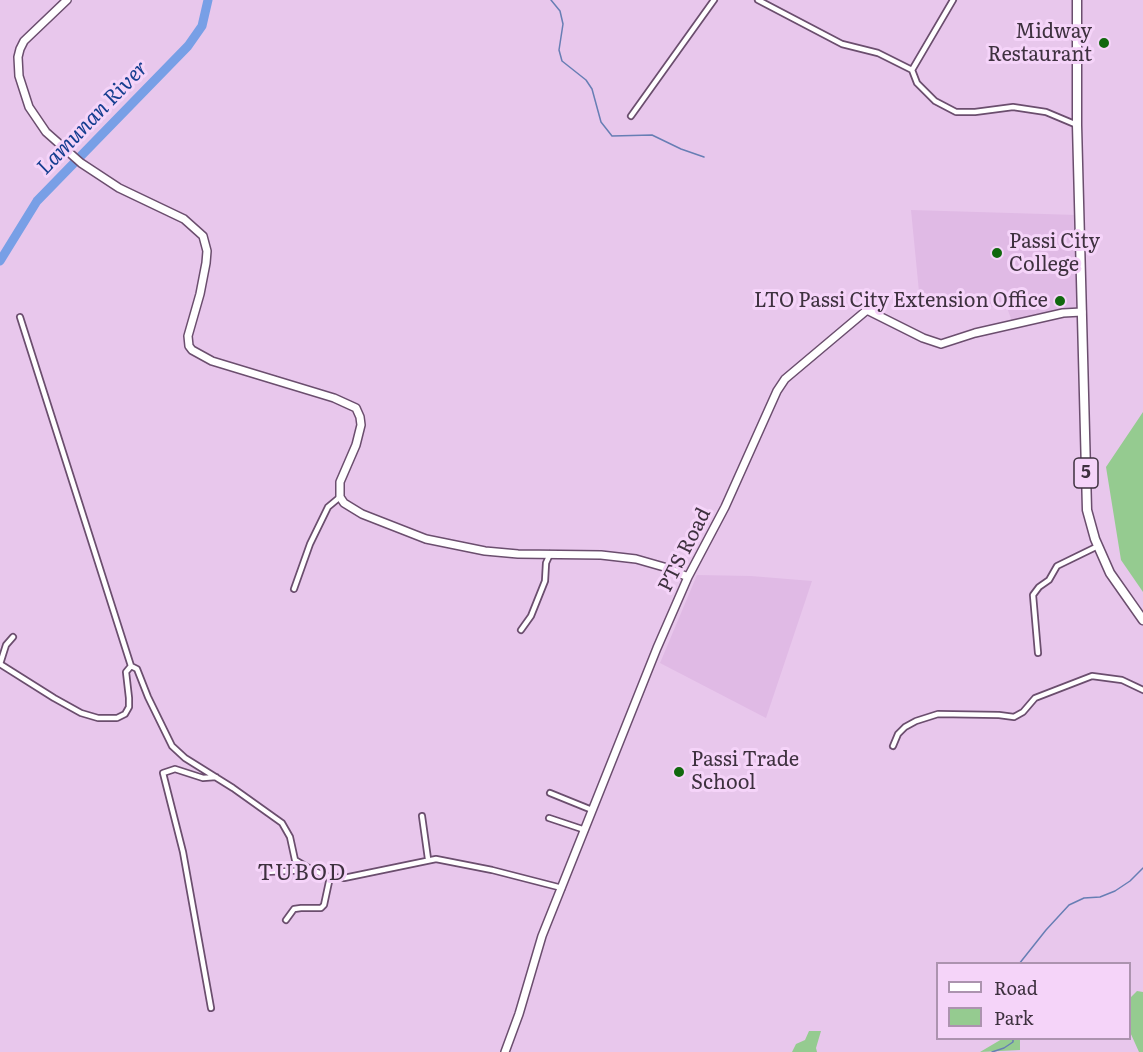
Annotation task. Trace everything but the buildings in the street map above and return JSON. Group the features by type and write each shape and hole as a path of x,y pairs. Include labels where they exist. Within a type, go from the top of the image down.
{"highway":[{"name":"5","path":"1077,0 1077,125 1087,510 1098,546 1113,579 1143,620"}],"main road":[{"path":"67,0 24,41 18,57 18,76 29,107 53,139 81,163 119,188 184,219 203,236 207,250 206,263 188,336 192,350 212,361 334,398 356,408 360,417 359,434 340,482 340,497 344,503 362,514 426,539 485,551 636,558 688,577"},
{"name":"PTS Road","path":"505,1052 542,936 657,648 688,577 725,507 784,379 867,310 923,339 941,344 975,333 1052,315 1082,312"}],"street":[{"path":"631,116 714,0"},
{"path":"758,0 842,44 878,53 912,70 917,83 935,101 956,112 1013,107 1046,112 1077,125"},
{"path":"912,70 953,0"},
{"path":"20,316 131,666 137,669 172,746 184,758 216,777 282,823 290,837 295,860 312,870 344,878 428,859 455,862 562,888"},
{"path":"294,589 310,544 328,507 340,497"},
{"path":"1038,653 1033,595 1049,580 1057,566 1098,546"},
{"path":"520,630 531,616 545,581 546,563 550,554"},
{"path":"13,637 6,645 0,664 81,713 98,718 117,718 125,714 129,707 126,672 131,666"},
{"path":"893,746 898,734 916,721 938,714 1014,717 1023,712 1035,698 1096,675 1122,680 1143,690"},
{"path":"211,1008 183,852 163,773 175,769 203,778 216,777"},
{"path":"550,793 592,810"},
{"path":"422,816 428,859"},
{"path":"549,818 585,830"},
{"path":"266,872 312,870"},
{"path":"286,920 294,909 321,908 324,905 330,876"}],"shaded area":[{"name":"Passi City College","path":"911,210 1077,215 1080,307 1012,321 1007,308 920,302"},
{"path":"697,575 751,576 812,581 766,718 660,663"}],"green space":[{"path":"1143,412 1143,592 1121,560 1106,467"},
{"path":"1137,991 1143,992 1143,1052 1139,1052 1131,1034 1131,997"},
{"path":"809,1031 821,1031 817,1052 792,1052 796,1044 805,1040"},
{"path":"1000,1040 1020,1040 1020,1050 980,1052"}],"waterway":[{"name":"Lamunan River","path":"0,261 37,201 188,46 202,26 208,0"},
{"path":"551,0 560,11 563,24 559,50 562,61 586,80 592,89 601,122 612,136 652,135 704,157"},
{"path":"1021,962 1069,905 1084,898 1100,897 1115,891 1143,868"},
{"path":"992,1052 1004,1048 1013,1040"}],"place":[{"name":"Midway Restaurant","path":"1104,43"},
{"name":"Passi City College","path":"997,253"},
{"name":"LTO Passi City Extension Office","path":"1060,301"},
{"name":"Passi Trade School","path":"679,772"}],"district":[{"name":"TUBOD","path":"302,874"}]}
